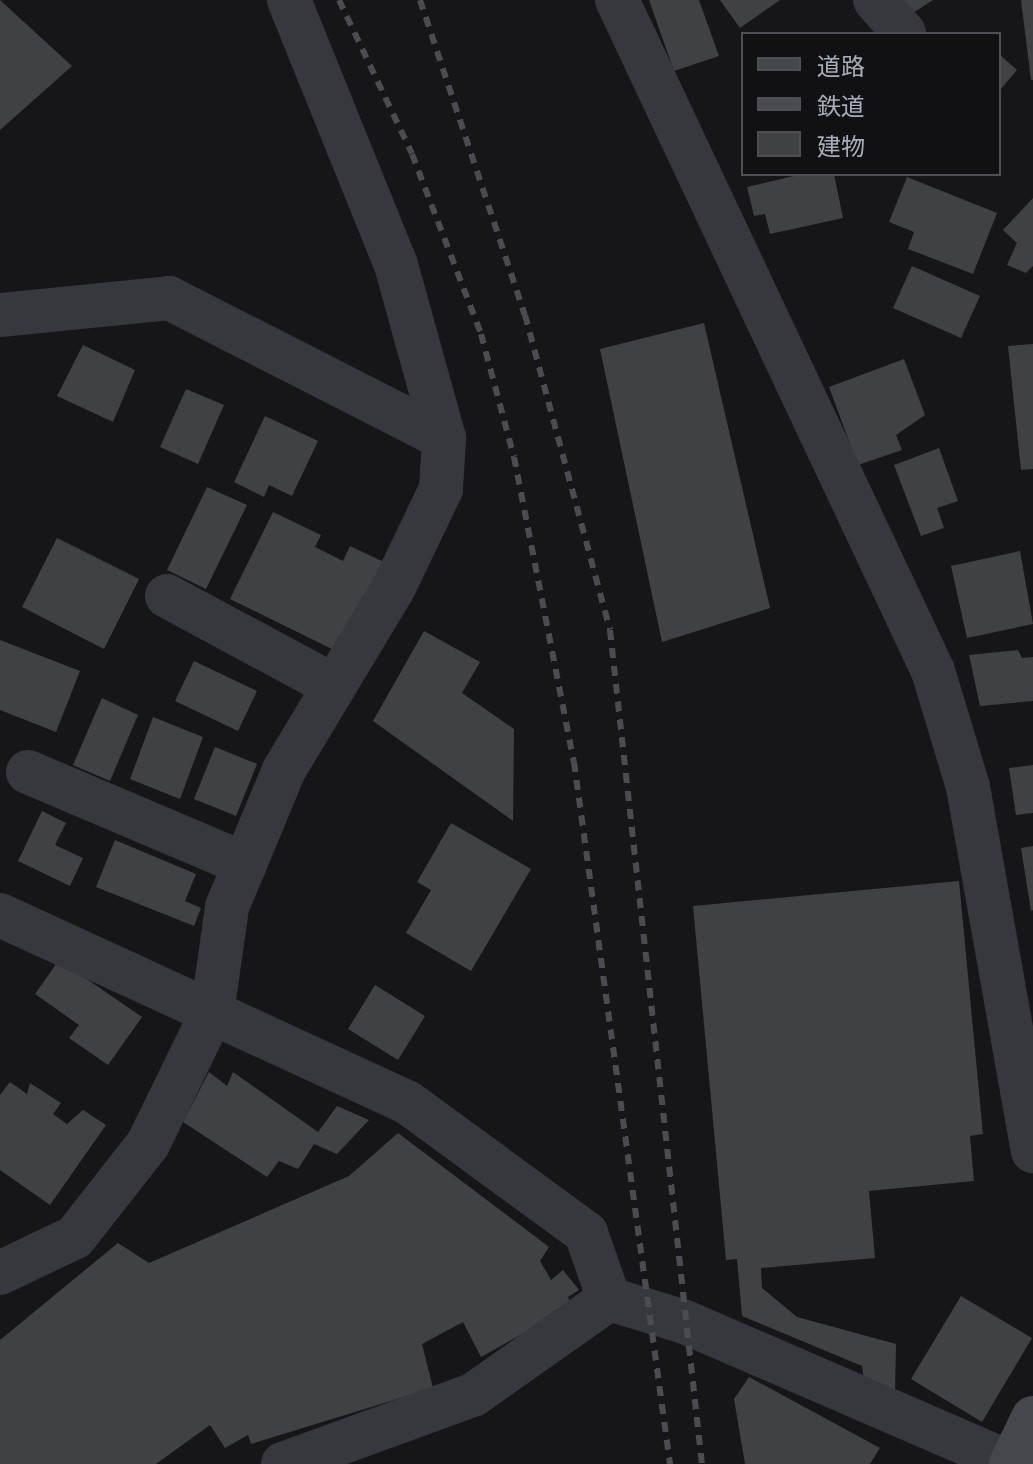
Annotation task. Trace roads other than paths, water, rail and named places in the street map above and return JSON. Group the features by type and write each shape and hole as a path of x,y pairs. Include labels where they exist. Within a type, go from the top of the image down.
{"main road":[{"path":"1012,1464 1033,1418"}],"street":[{"path":"0,1273 75,1237 148,1144 212,1013 227,907 284,770 334,686 441,489 444,438 396,265 289,0"},
{"path":"617,0 933,671 968,787 1033,1151"},
{"path":"875,0 903,32"},
{"path":"0,315 169,298 444,438"},
{"path":"167,596 334,686"},
{"path":"28,772 245,864"},
{"path":"0,915 407,1102 586,1233 609,1299"},
{"path":"609,1299 685,1322 1012,1464"},
{"path":"283,1464 473,1395 609,1299"}],"railway":[{"path":"339,0 412,154 481,334 514,457 574,762 670,1464"},
{"path":"420,0 525,315 610,630 702,1464"}]}
